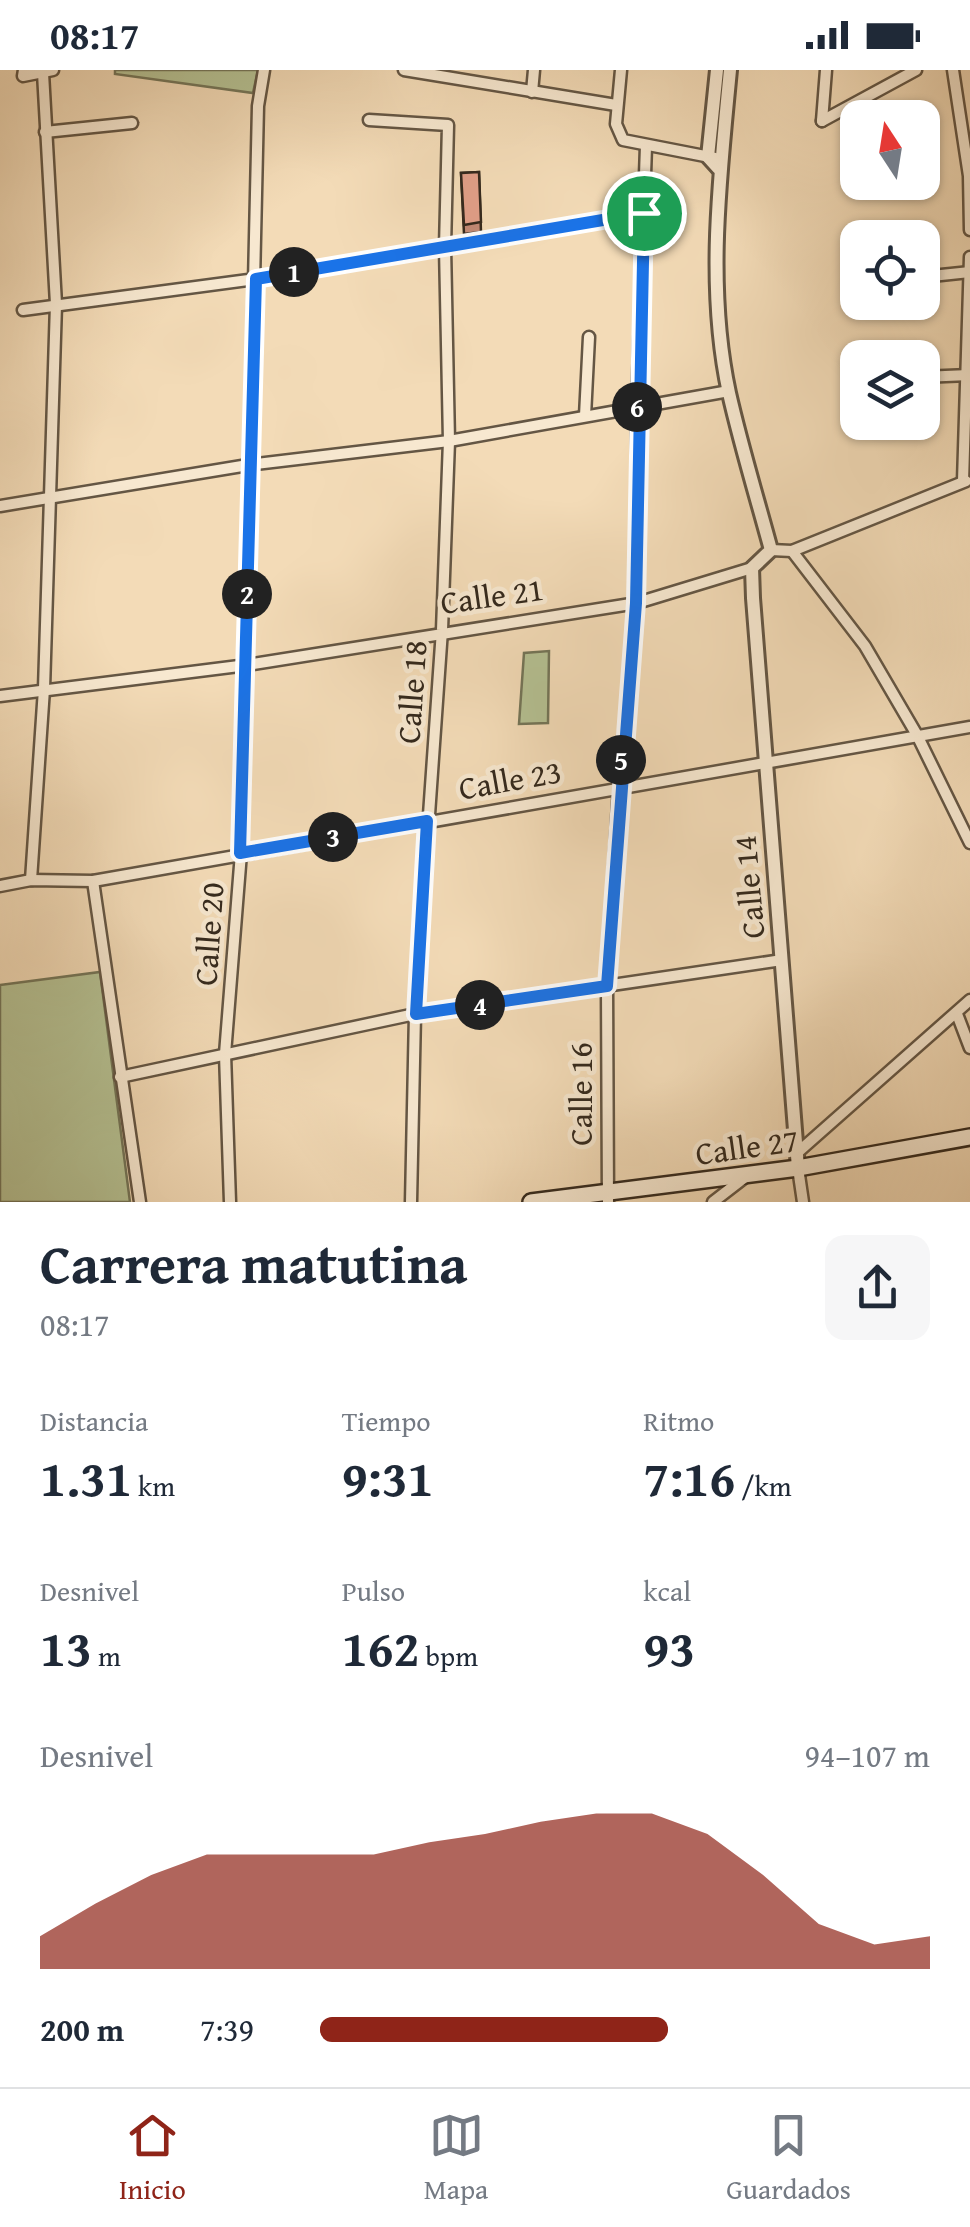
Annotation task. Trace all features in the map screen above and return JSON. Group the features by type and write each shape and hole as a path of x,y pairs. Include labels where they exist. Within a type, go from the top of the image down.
{"main road":[{"name":"Calle 27","path":"531,1202 607,1198 748,1175 797,1161 970,1137"}],"street":[{"name":"Calle 20","path":"230,1202 225,1054 240,853 258,106 264,70"},
{"path":"404,70 616,105"},
{"path":"532,92 534,70"},
{"path":"621,70 616,124 623,140 716,161"},
{"path":"716,70 720,328 729,391 771,550 792,551 967,481 970,257"},
{"path":"716,161 730,70"},
{"path":"826,70 822,121 916,71"},
{"path":"953,70 969,176 970,230"},
{"path":"23,73 48,71 45,132 56,304 44,689 31,880"},
{"name":"Calle 18","path":"370,120 448,125 444,247 449,441 442,630 416,1014 411,1202"},
{"path":"45,132 132,122"},
{"name":"Calle 16","path":"607,1198 607,986 619,787 636,603 637,407 646,146"},
{"path":"23,310 256,279 644,213"},
{"path":"940,275 969,272"},
{"path":"585,416 589,337"},
{"path":"940,376 968,375"},
{"path":"0,506 248,465 449,441 729,391"},
{"name":"Calle 21","path":"0,696 247,664 442,630 636,603 752,568 771,550"},
{"path":"792,551 865,646 917,735 970,842"},
{"name":"Calle 14","path":"752,568 803,1202"},
{"name":"Calle 23","path":"0,886 31,880 93,880 970,727"},
{"path":"93,880 140,1202"},
{"path":"120,1077 416,1014 782,960"},
{"path":"797,1161 970,1000"},
{"path":"957,1014 970,1048"},
{"path":"713,1202 748,1175"}],"green space":[{"path":"115,70 258,70 253,93 115,74"},
{"path":"549,651 548,723 519,724 524,653"},
{"path":"100,972 130,1202 0,1202 0,985"}],"building":[{"path":"479,172 481,222 464,225 461,173"}],"route":[{"path":"644,213 637,407 636,603 619,787 607,986 416,1014 427,821 240,853 256,279 644,213"}]}
